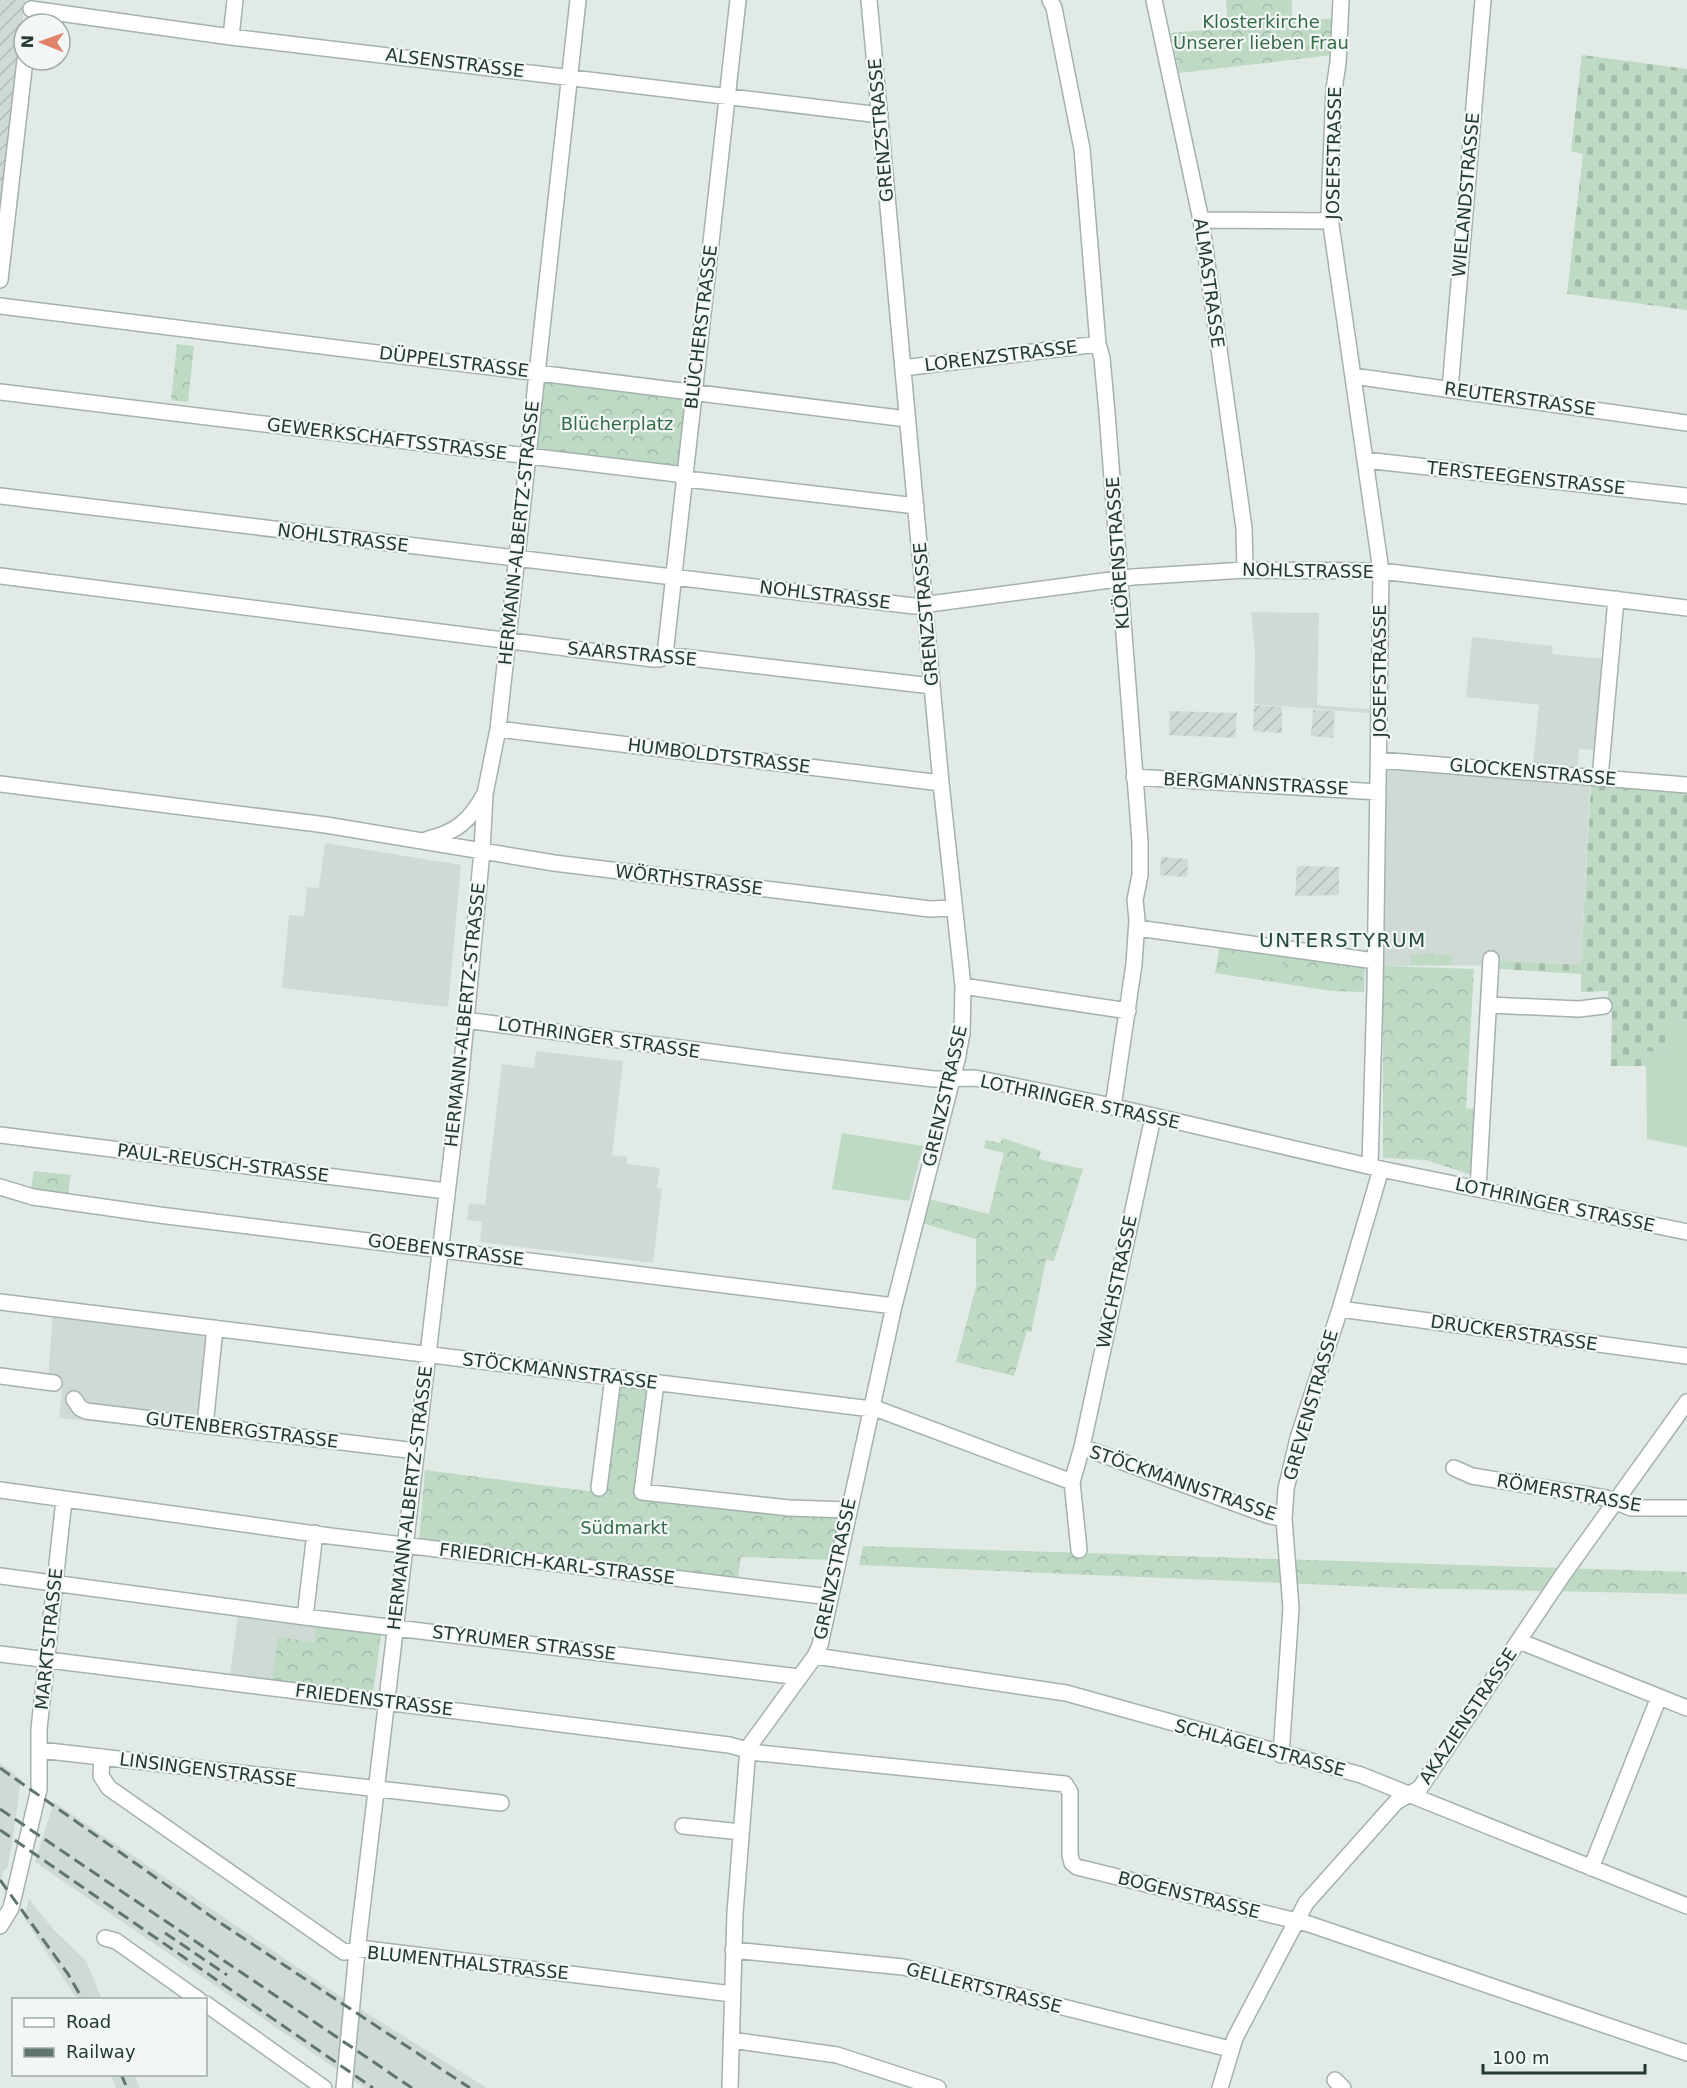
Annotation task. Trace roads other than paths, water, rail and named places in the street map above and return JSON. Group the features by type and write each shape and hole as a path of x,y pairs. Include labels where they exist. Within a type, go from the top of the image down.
{"street":[{"path":"231,36 235,0"},
{"name":"HERMANN-ALBERTZ-STRASSE","path":"344,2088 357,1951 465,1020 482,851 484,794 498,729 578,0"},
{"name":"BLÜCHERSTRASSE","path":"665,655 738,0"},
{"name":"GRENZSTRASSE","path":"748,1748 815,1656 894,1306 962,1033 963,986 941,783 869,0"},
{"name":"KLÖRENSTRASSE","path":"1050,0 1055,12 1082,149 1098,344 1102,358 1140,858 1135,900 1137,928 1128,1011 1113,1107"},
{"name":"ALMASTRASSE","path":"1154,0 1201,220 1244,528 1245,570"},
{"name":"JOSEFSTRASSE","path":"1341,0 1329,192 1331,220 1381,572 1377,695 1379,759 1375,1168"},
{"name":"WIELANDSTRASSE","path":"1450,389 1483,0"},
{"name":"ALSENSTRASSE","path":"31,11 880,115"},
{"path":"0,280 24,72"},
{"path":"1201,220 1331,220"},
{"name":"DÜPPELSTRASSE","path":"0,306 908,419"},
{"name":"LORENZSTRASSE","path":"903,368 1098,344"},
{"name":"REUTERSTRASSE","path":"1353,376 1687,423"},
{"name":"GEWERKSCHAFTSSTRASSE","path":"0,392 528,455 677,474 685,479 915,506"},
{"name":"TERSTEEGENSTRASSE","path":"1365,460 1687,496"},
{"name":"NOHLSTRASSE","path":"0,496 507,559 516,557 906,605 1119,580 1245,570 1381,572 1687,608"},
{"name":"SAARSTRASSE","path":"0,576 653,659 660,659 665,655 932,686"},
{"path":"1600,778 1616,599"},
{"name":"HUMBOLDTSTRASSE","path":"498,729 941,783"},
{"name":"GLOCKENSTRASSE","path":"1379,759 1687,785"},
{"name":"BERGMANNSTRASSE","path":"1134,777 1378,792"},
{"name":"WÖRTHSTRASSE","path":"0,784 425,839 554,863 909,907 954,908"},
{"name":"WÖRTHSTRASSE","path":"425,839 464,824 475,812 484,794"},
{"path":"1137,928 1376,961"},
{"path":"1478,1189 1491,959"},
{"path":"963,986 1128,1011"},
{"path":"1489,1005 1579,1009 1604,1006"},
{"name":"LOTHRINGER STRASSE","path":"465,1020 788,1062 934,1079 951,1078 995,1082 1375,1168 1687,1232"},
{"name":"WACHSTRASSE","path":"1082,1447 1154,1117"},
{"name":"PAUL-REUSCH-STRASSE","path":"0,1135 446,1191"},
{"name":"GREVENSTRASSE","path":"1281,1755 1291,1608 1284,1501 1293,1456 1340,1309 1375,1168"},
{"name":"GOEBENSTRASSE","path":"0,1187 33,1197 894,1306"},
{"name":"STÖCKMANNSTRASSE","path":"0,1302 887,1411 1072,1482"},
{"name":"DRUCKERSTRASSE","path":"1340,1309 1687,1356"},
{"path":"205,1426 215,1328"},
{"path":"0,1376 54,1383"},
{"path":"599,1488 613,1377"},
{"path":"656,1383 642,1492 789,1508 848,1510"},
{"name":"GUTENBERGSTRASSE","path":"74,1399 80,1408 86,1411 416,1451"},
{"name":"AKAZIENSTRASSE","path":"1220,2088 1230,2049 1290,1929 1298,1921 1306,1903 1357,1843 1396,1802 1420,1788 1519,1641 1687,1402"},
{"name":"STÖCKMANNSTRASSE","path":"1079,1551 1072,1482 1082,1447 1267,1515 1284,1519"},
{"name":"RÖMERSTRASSE","path":"1454,1468 1472,1476 1606,1497 1631,1508 1687,1508"},
{"name":"FRIEDRICH-KARL-STRASSE","path":"0,1490 405,1545 830,1597"},
{"name":"MARKTSTRASSE","path":"0,1926 10,1908 40,1779 39,1729 45,1659 64,1500"},
{"path":"304,1617 315,1533"},
{"name":"STYRUMER STRASSE","path":"0,1576 304,1617 799,1677"},
{"path":"1519,1641 1687,1708"},
{"name":"FRIEDENSTRASSE","path":"0,1654 748,1748"},
{"name":"SCHLÄGELSTRASSE","path":"815,1656 1066,1694 1281,1755 1361,1775 1687,1906"},
{"path":"1591,1868 1659,1697"},
{"path":"730,2088 733,1950 748,1748"},
{"name":"BOGENSTRASSE","path":"748,1748 759,1753 1065,1784 1070,1792 1071,1860 1077,1867 1298,1921 1687,2053"},
{"name":"LINSINGENSTRASSE","path":"40,1750 501,1803"},
{"name":"BLUMENTHALSTRASSE","path":"102,1757 102,1780 109,1788 344,1952 367,1949 732,1994"},
{"path":"683,1826 741,1832"},
{"path":"105,1938 116,1941 197,1998"},
{"name":"GELLERTSTRASSE","path":"733,1950 903,1967 1230,2049"},
{"path":"207,2005 324,2088"},
{"path":"731,2040 837,2055 938,2088"}],"railway":[{"path":"0,1768 219,1922 470,2088"},
{"path":"0,1809 412,2088"},
{"path":"0,1830 373,2088"},
{"path":"0,1880 68,1974 82,1998"},
{"path":"165,1933 227,1975"},
{"path":"122,2076 127,2088"}],"district":[{"name":"UNTERSTYRUM","path":"1343,940"}],"park label":[{"name":"Klosterkirche Unserer lieben Frau","path":"1261,32"},
{"name":"Blücherplatz","path":"617,424"},
{"name":"Südmarkt","path":"624,1528"}]}
